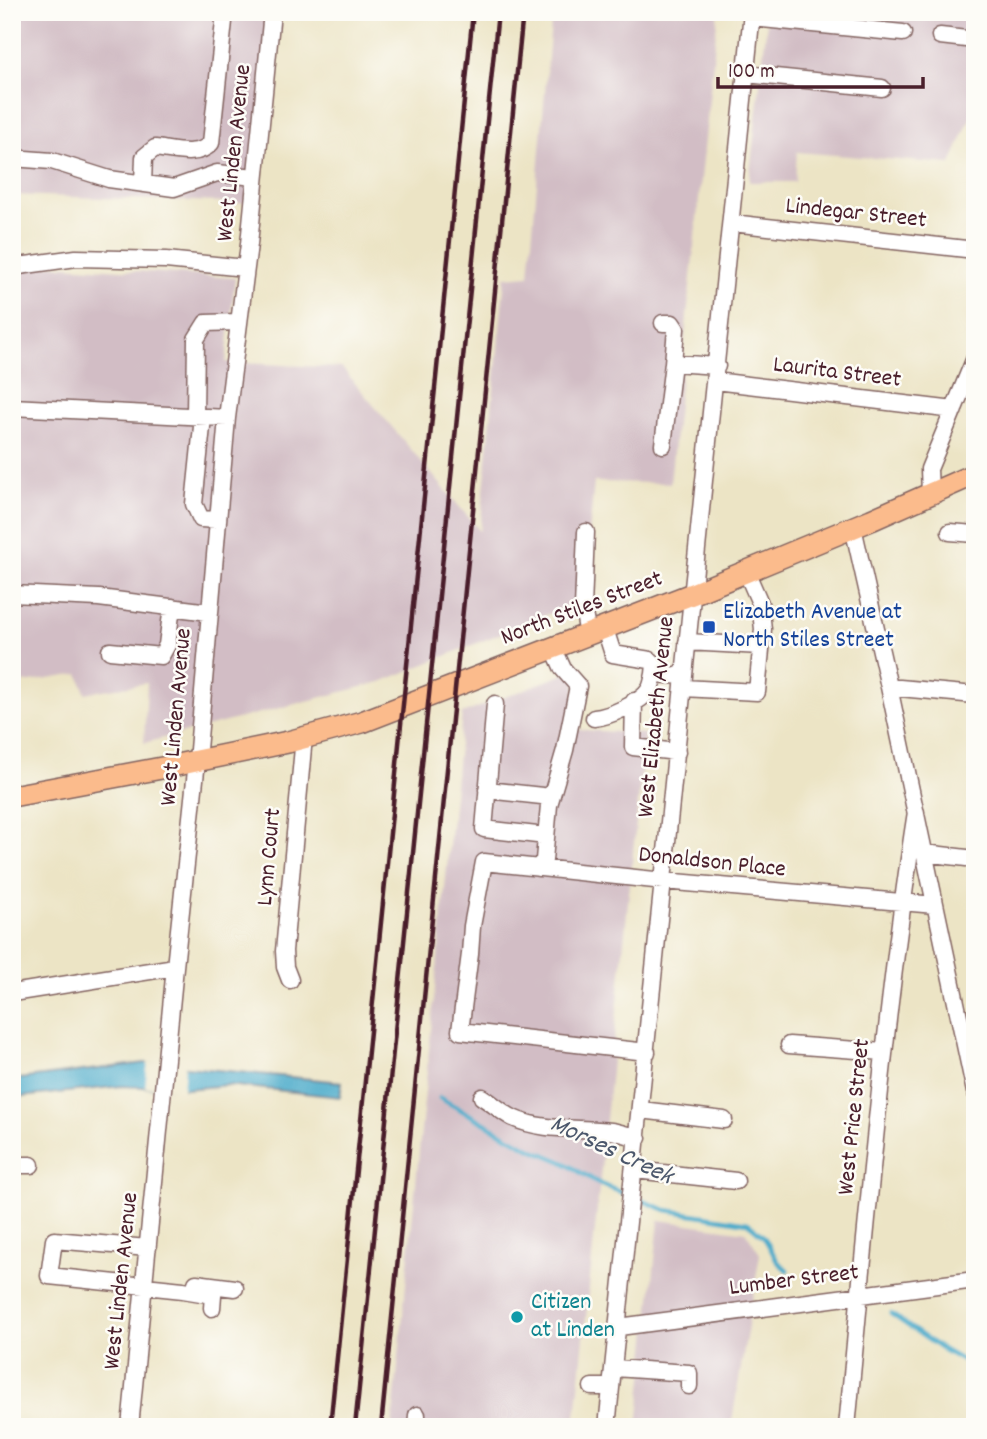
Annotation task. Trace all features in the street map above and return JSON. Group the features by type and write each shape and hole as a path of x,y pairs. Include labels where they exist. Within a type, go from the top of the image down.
{"main road":[{"name":"North Stiles Street","path":"12,796 197,761 362,722 692,594 975,474"}],"street":[{"path":"143,184 144,157 155,148 189,152 204,150 211,143 225,12"},
{"name":"West Linden Avenue","path":"130,1427 197,761 227,418 256,177 272,12"},
{"path":"752,15 903,33"},
{"name":"West Elizabeth Avenue","path":"607,1427 752,15"},
{"path":"940,36 975,40"},
{"path":"746,74 882,88"},
{"path":"12,158 52,161 109,179 174,188 217,173 256,177"},
{"name":"Lindegar Street","path":"732,223 975,250"},
{"path":"12,267 76,258 166,260 245,268"},
{"path":"217,520 201,519 194,504 199,417 196,339 206,323 237,322"},
{"path":"663,323 672,323 676,329 663,445"},
{"path":"930,493 929,469 975,358"},
{"name":"Laurita Street","path":"673,363 716,374 954,410"},
{"path":"12,407 227,418"},
{"path":"853,527 935,905 967,1021 975,1091"},
{"path":"586,532 583,608 613,654 650,660 655,664 649,690 608,717 594,718"},
{"path":"950,532 975,534"},
{"path":"654,674 684,682 757,692 763,629 760,603 747,571"},
{"path":"12,594 99,598 209,612"},
{"path":"110,652 161,656 167,645 172,607"},
{"path":"687,642 761,646"},
{"path":"538,868 544,860 551,797 579,687 563,669 554,649"},
{"path":"889,687 975,695"},
{"path":"634,701 633,747 677,752"},
{"path":"495,704 484,829 546,836"},
{"name":"Lynn Court","path":"290,980 285,967 284,951 304,737"},
{"path":"487,790 551,797"},
{"name":"West Price Street","path":"847,1427 884,1052 901,904 916,812"},
{"path":"924,853 975,859"},
{"name":"Donaldson Place","path":"647,1052 460,1031 472,926 484,862 901,904 935,905"},
{"path":"12,993 175,967"},
{"path":"789,1045 884,1052"},
{"path":"482,1097 500,1107 512,1118 531,1124 611,1131 638,1138"},
{"path":"641,1110 723,1120"},
{"path":"12,1165 31,1165"},
{"path":"634,1178 736,1181"},
{"path":"148,1248 54,1240 49,1276 235,1288"},
{"name":"Lumber Street","path":"619,1326 975,1280"},
{"path":"145,1282 213,1296 212,1308"},
{"path":"614,1368 689,1373 689,1386"},
{"path":"593,1387 611,1387"}],"shaded area":[{"path":"12,12 270,12 250,203 12,195"},
{"path":"552,12 718,12 670,483 594,482 583,600 381,682 144,743 147,683 85,693 79,674 12,685 12,270 50,265 235,278 226,362 342,368 480,531 505,277 529,275"},
{"path":"768,12 975,12 975,107 951,164 797,152 795,182 749,182"},
{"path":"577,669 571,729 645,734 575,1427 392,1427 462,714"},
{"path":"659,1220 746,1232 760,1254 731,1427 638,1427"}],"water":[{"path":"145,1063 342,1082 340,1097 227,1085 186,1089 122,1086 12,1098 12,1080"}],"pier":[{"path":"148,1062 185,1065 183,1091 145,1087"}],"waterway":[{"name":"Morses Creek","path":"440,1098 600,1184 666,1210 748,1223 764,1237 778,1262 787,1270"},
{"name":"Morses Creek","path":"891,1314 940,1348 975,1368"}],"railway":[{"path":"330,1427 473,12"},
{"path":"355,1427 498,12"},
{"path":"381,1427 523,12"}],"place":[{"name":"Elizabeth Avenue at North Stiles Street","path":"709,627"},
{"name":"Citizen at Linden","path":"517,1317"}]}
